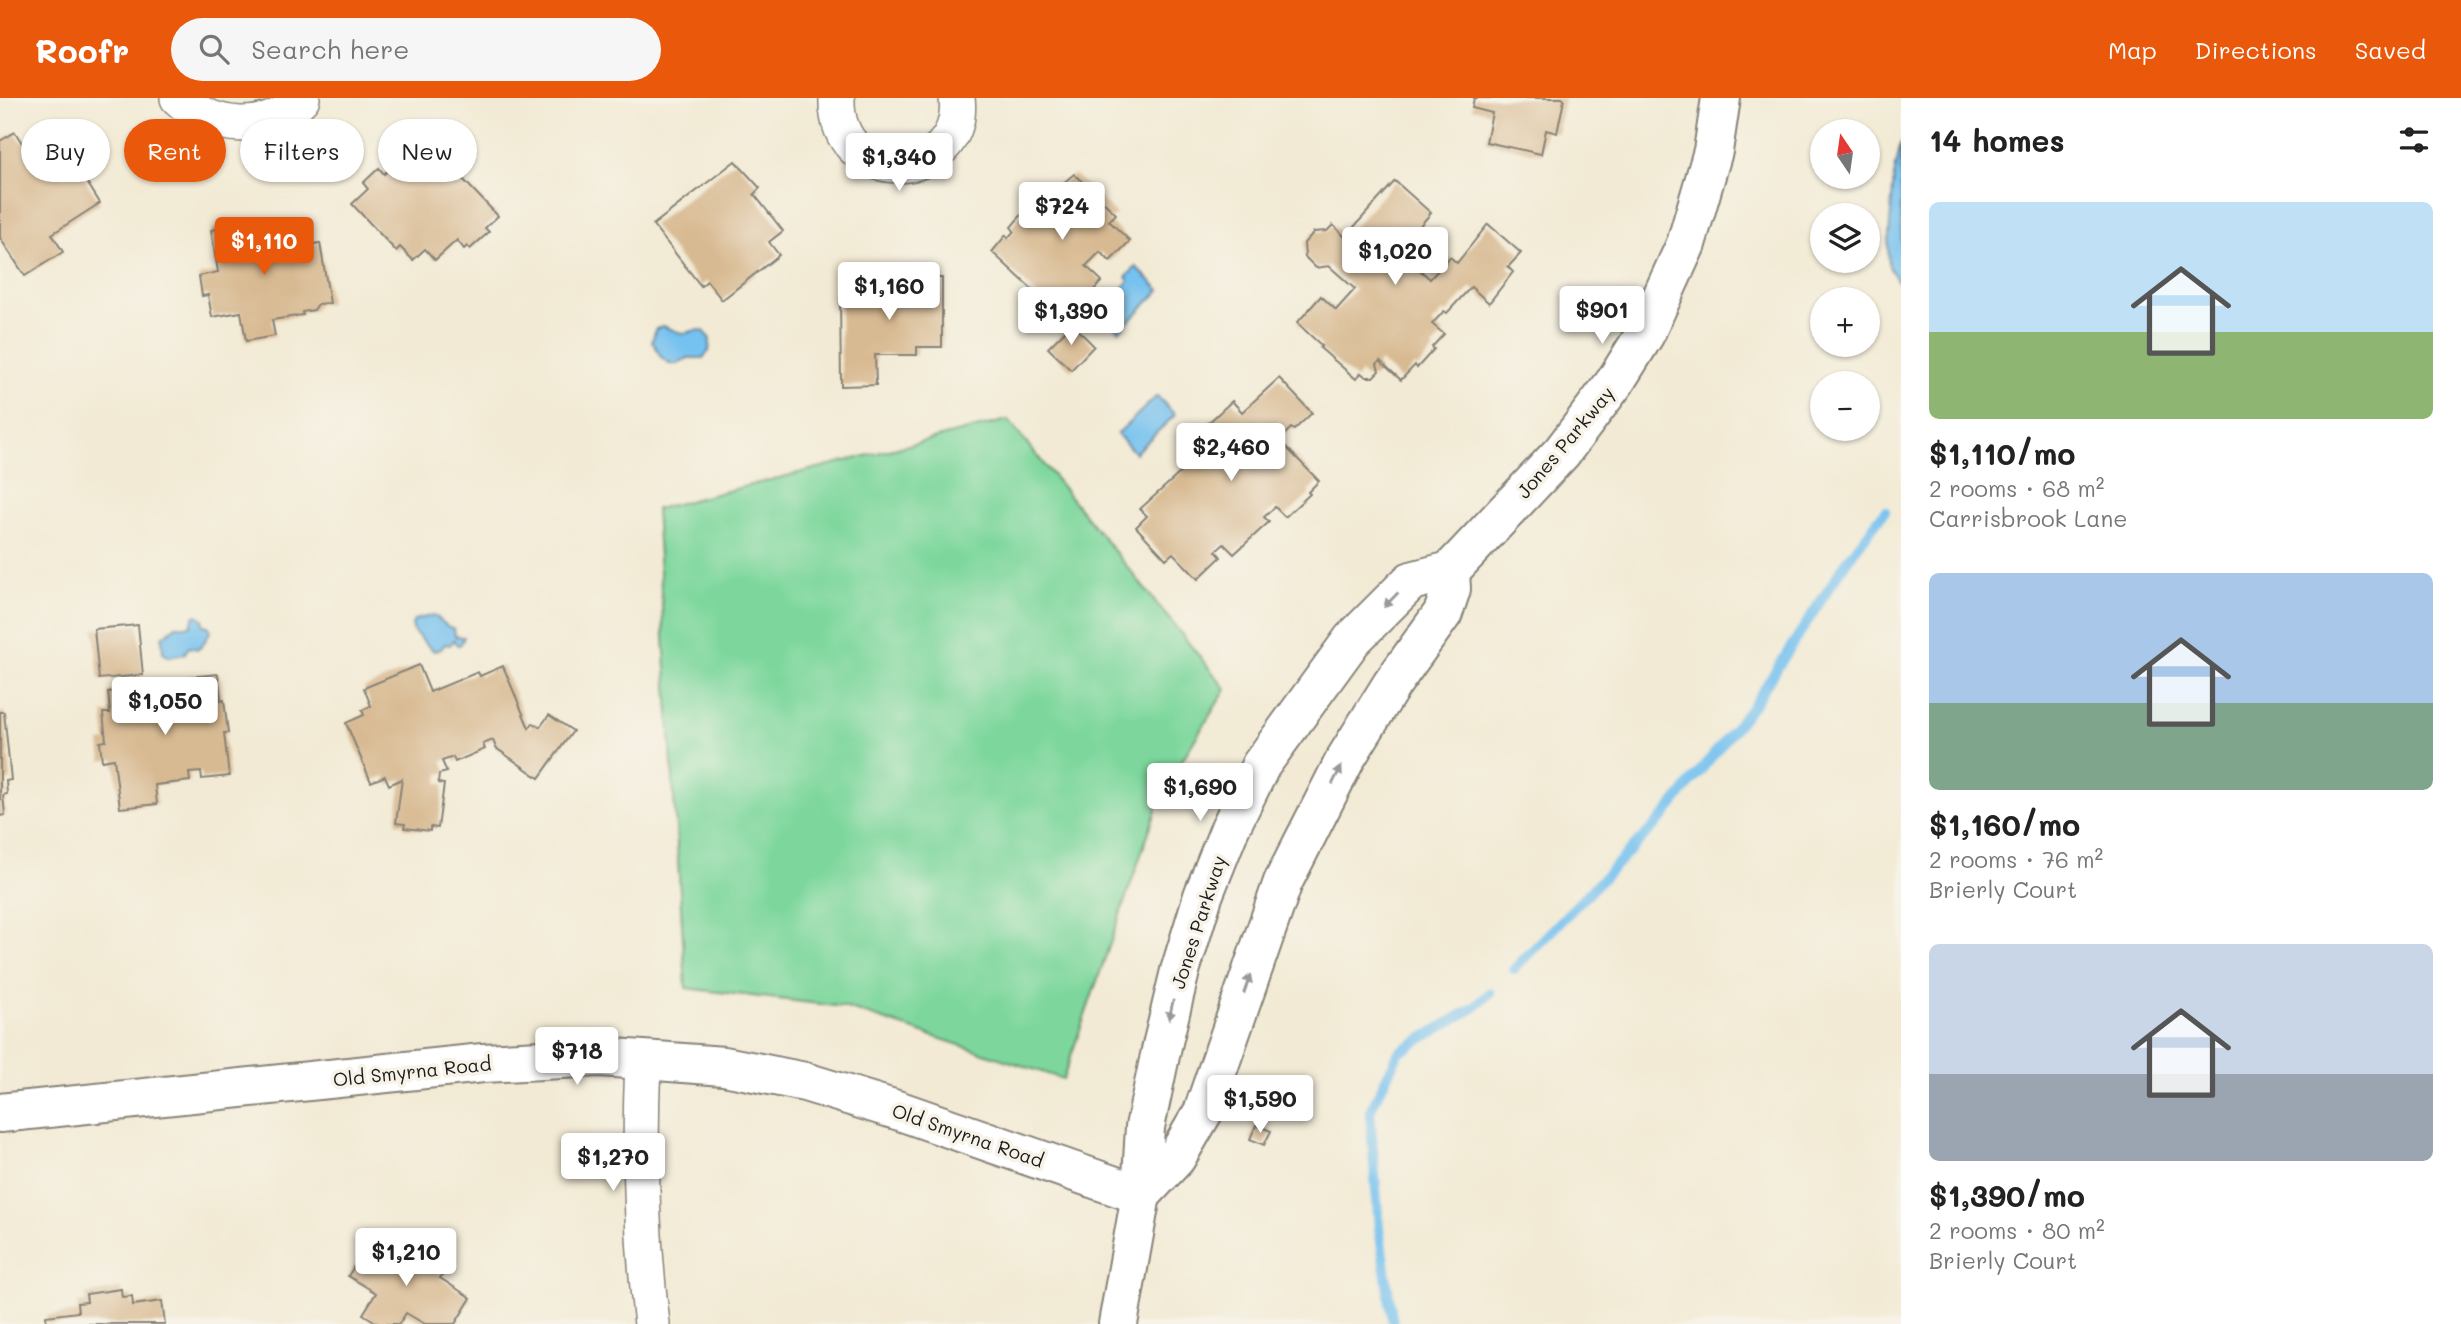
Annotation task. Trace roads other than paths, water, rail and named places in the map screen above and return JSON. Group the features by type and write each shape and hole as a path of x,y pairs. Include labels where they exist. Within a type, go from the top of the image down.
{"street":[{"path":"178,98 188,107 213,120 243,125 264,121 302,98"},
{"path":"838,98 837,113 843,132 854,149 871,160 889,166 919,162 944,145 954,128 957,98"},
{"name":"Jones Parkway","path":"1118,1324 1141,1195 1145,1127 1180,971 1203,896 1230,828 1261,765 1352,640 1411,581 1450,571 1562,452 1615,382 1644,334 1686,244 1713,151 1721,98"},
{"path":"1141,1195 1176,1158 1203,1112 1283,882 1346,758 1392,684 1443,613 1451,589 1450,571"},
{"name":"Old Smyrna Road","path":"0,1113 483,1063 588,1057 643,1060 724,1066 805,1082 900,1111 1141,1195"},
{"path":"643,1060 641,1213 652,1324"}],"water":[{"path":"1901,142 1901,286 1889,267 1888,247 1894,176"},
{"path":"1136,267 1160,290 1119,331 1102,314 1098,318 1092,312 1099,305 1103,308 1129,281 1126,277"},
{"path":"663,326 683,334 696,330 704,331 710,339 709,351 703,358 688,358 677,364 669,363 661,357 652,341 656,329"},
{"path":"1157,396 1175,415 1135,453 1117,434"},
{"path":"197,615 203,619 203,625 211,630 202,646 198,649 189,647 184,654 170,657 163,653 162,637 176,626 190,626"},
{"path":"434,615 454,629 455,636 464,637 460,645 454,640 450,645 445,644 435,651 414,632 414,620"}],"waterway":[{"path":"1514,969 1665,815 1754,704 1846,562 1885,511"},
{"path":"1393,1324 1379,1228 1370,1111 1399,1052 1475,1007 1490,993"}]}
